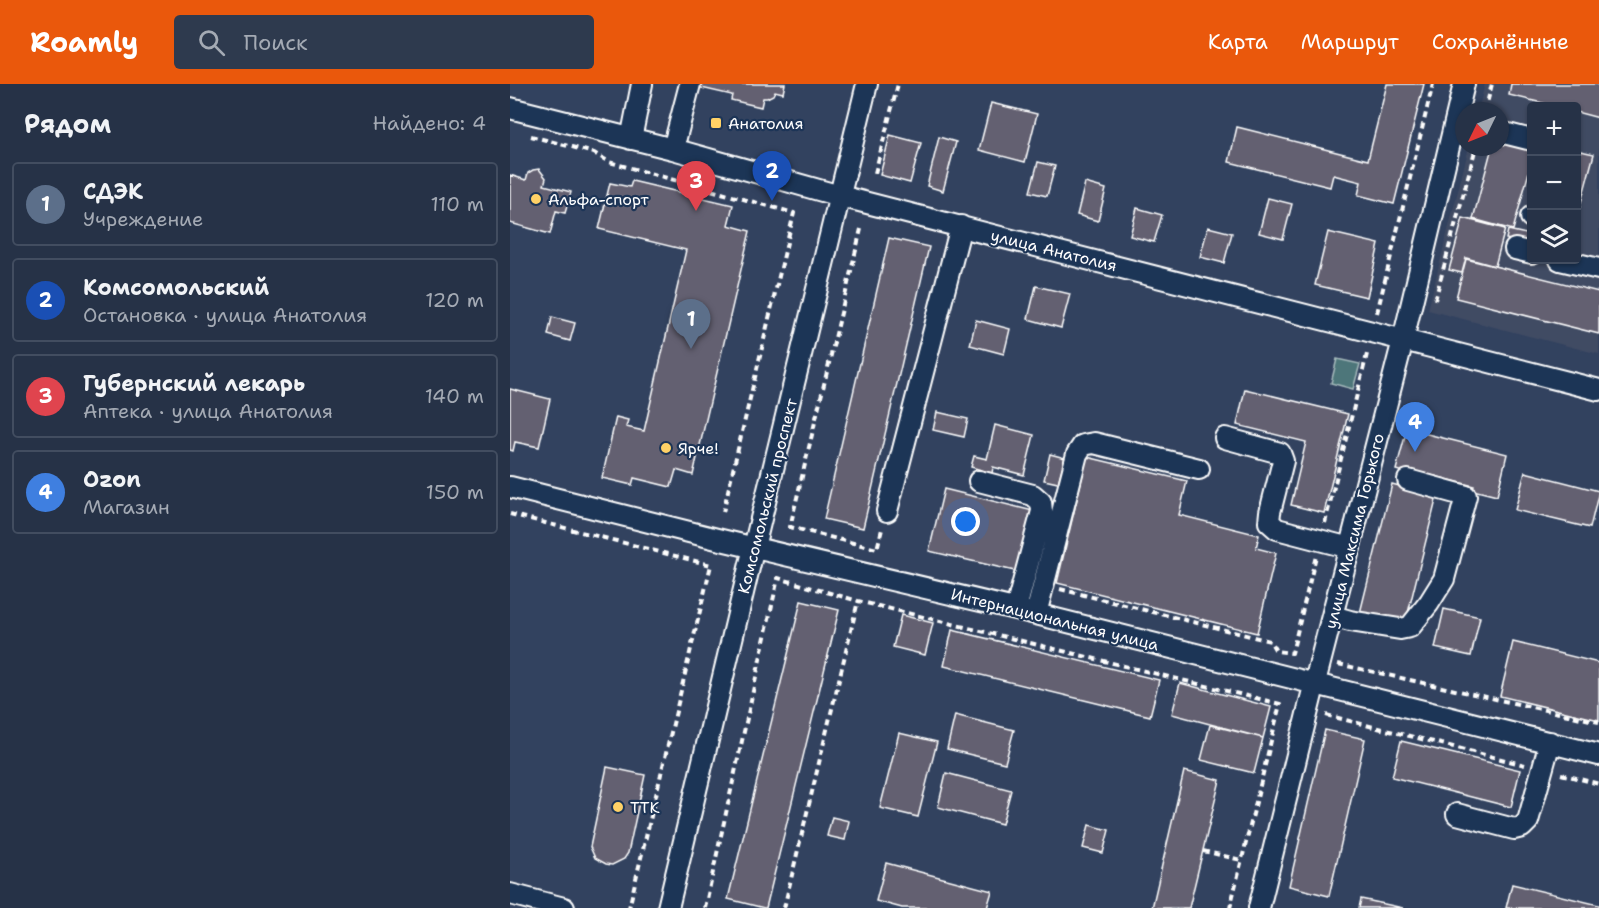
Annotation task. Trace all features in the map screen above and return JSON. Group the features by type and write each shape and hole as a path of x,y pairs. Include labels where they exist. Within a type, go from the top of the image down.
{"street":[{"path":"631,139 642,84"},
{"path":"674,149 690,84"},
{"name":"Комсомольский проспект","path":"668,908 867,84"},
{"name":"улица Максима Горького","path":"1462,102 1464,84"},
{"name":"улица Анатолия","path":"510,108 674,149 840,196 1599,390"},
{"path":"1509,134 1527,139"},
{"name":"улица Максима Горького","path":"1259,908 1455,141"},
{"path":"887,511 961,226"},
{"path":"1577,264 1599,269"},
{"path":"1225,438 1280,453 1283,461 1269,522 1277,529 1350,548"},
{"path":"1036,614 1077,454 1083,445 1094,443 1199,469"},
{"path":"1332,616 1400,629 1410,627 1434,597 1444,579 1466,496 1408,480"},
{"path":"979,481 1033,495 1041,502 1042,511 1017,609"},
{"name":"Интернациональная улица","path":"510,487 1315,682 1599,755"},
{"path":"1457,814 1515,829 1522,827 1528,821 1550,742"},
{"path":"510,894 564,908"}],"path":[{"path":"875,173 898,84"},
{"path":"1044,585 1270,641 1276,651 1292,654 1433,84"},
{"path":"1487,102 1492,84"},
{"path":"520,133 594,153 609,162 794,213 723,512"},
{"path":"1435,301 1474,156"},
{"path":"861,229 790,527 877,549 887,511"},
{"path":"510,514 711,565 629,908"},
{"path":"705,908 778,578 858,601 1280,704 1230,908"},
{"path":"784,908 858,601"},
{"path":"1338,664 1599,722"},
{"path":"1326,715 1599,784"},
{"path":"1203,851 1241,860"}],"shaded area":[{"path":"1485,84 1599,84 1599,354 1428,310 1467,156 1509,156 1509,102 1480,102"}],"green space":[{"path":"1337,359 1360,364 1353,389 1331,383"}],"building":[{"path":"698,84 785,84 783,93 775,91 773,95 763,98 761,107 731,100 732,95 697,87"},
{"path":"1387,84 1424,84 1394,204 1358,195 1361,182 1333,175 1330,187 1229,162 1237,127 1368,160"},
{"path":"1511,84 1599,84 1599,118 1581,113 1581,102 1538,102 1509,95"},
{"path":"991,103 1037,114 1025,162 979,150"},
{"path":"890,135 921,143 910,183 880,175"},
{"path":"939,137 956,142 943,191 927,186"},
{"path":"1509,144 1527,149 1527,179 1513,230 1473,219 1490,156 1509,156"},
{"path":"1581,151 1594,154 1581,202"},
{"path":"1038,162 1055,166 1047,196 1030,192"},
{"path":"539,169 546,178 544,185 571,192 565,213 556,211 550,234 510,223 510,175 526,180 528,173"},
{"path":"632,181 733,205 728,225 750,231 693,475 676,470 671,487 634,478 632,485 602,478 616,417 628,420 626,427 644,431 686,250 599,229 610,183 630,187"},
{"path":"1085,183 1106,189 1098,221 1077,215"},
{"path":"1268,198 1292,204 1283,239 1259,233"},
{"path":"1137,208 1162,215 1154,242 1130,236"},
{"path":"1463,218 1505,229 1495,266 1466,258 1462,273 1449,270"},
{"path":"1208,227 1232,233 1224,263 1200,257"},
{"path":"1508,230 1526,234 1527,244 1506,239"},
{"path":"1328,232 1379,244 1367,297 1315,285"},
{"path":"889,238 929,247 863,528 824,519"},
{"path":"1466,259 1599,292 1599,334 1456,298"},
{"path":"1036,286 1070,294 1061,328 1028,319"},
{"path":"552,317 575,323 570,341 548,335"},
{"path":"976,320 1010,329 1004,354 970,345"},
{"path":"510,389 550,399 539,447 515,442 513,451 510,450"},
{"path":"1245,389 1348,414 1324,513 1291,505 1306,442 1237,425"},
{"path":"937,412 968,419 964,437 933,430"},
{"path":"995,425 1034,435 1024,475 993,467 992,473 971,467 974,456 987,459"},
{"path":"1407,429 1507,454 1497,496 1473,490 1474,486 1422,473 1421,477 1396,470"},
{"path":"1050,454 1065,458 1058,483 1044,480"},
{"path":"1087,457 1187,481 1179,515 1259,535 1256,548 1276,553 1257,633 1057,583"},
{"path":"1525,472 1599,491 1590,528 1515,510"},
{"path":"1392,484 1437,496 1405,625 1360,613"},
{"path":"944,489 1033,511 1019,572 929,551"},
{"path":"801,601 839,610 766,908 764,908 728,899"},
{"path":"1444,609 1480,617 1471,656 1435,648"},
{"path":"901,615 933,623 925,655 893,647"},
{"path":"952,630 1159,680 1150,716 944,666"},
{"path":"1513,642 1599,663 1599,720 1500,696"},
{"path":"1180,683 1271,707 1263,738 1172,714"},
{"path":"955,715 1014,730 1005,763 947,749"},
{"path":"1210,725 1263,738 1254,773 1201,760"},
{"path":"1325,730 1365,739 1329,896 1289,886"},
{"path":"899,733 937,742 918,817 880,808"},
{"path":"1401,741 1520,770 1511,807 1392,777"},
{"name":"ТТК","path":"607,767 645,775 628,853 624,859 612,865 595,858 590,847"},
{"path":"1184,771 1220,780 1189,908 1152,908"},
{"path":"946,773 1011,790 1002,824 938,807"},
{"path":"832,817 849,821 845,840 827,836"},
{"path":"1089,825 1109,830 1103,853 1083,848"},
{"path":"886,863 992,891 987,908 902,908 876,901"},
{"path":"1512,884 1599,905 1599,908 1506,908"},
{"path":"1361,899 1403,908 1359,908"}],"place":[{"name":"Анатолия","path":"716,123"},
{"name":"Альфа-спорт","path":"536,199"},
{"name":"Комсомольский","path":"772,201"},
{"name":"Губернский лекарь","path":"696,211"},
{"name":"СДЭК","path":"691,349"},
{"name":"Ярче!","path":"666,448"},
{"name":"Ozon","path":"1415,452"},
{"name":"ТТК","path":"618,807"}]}
